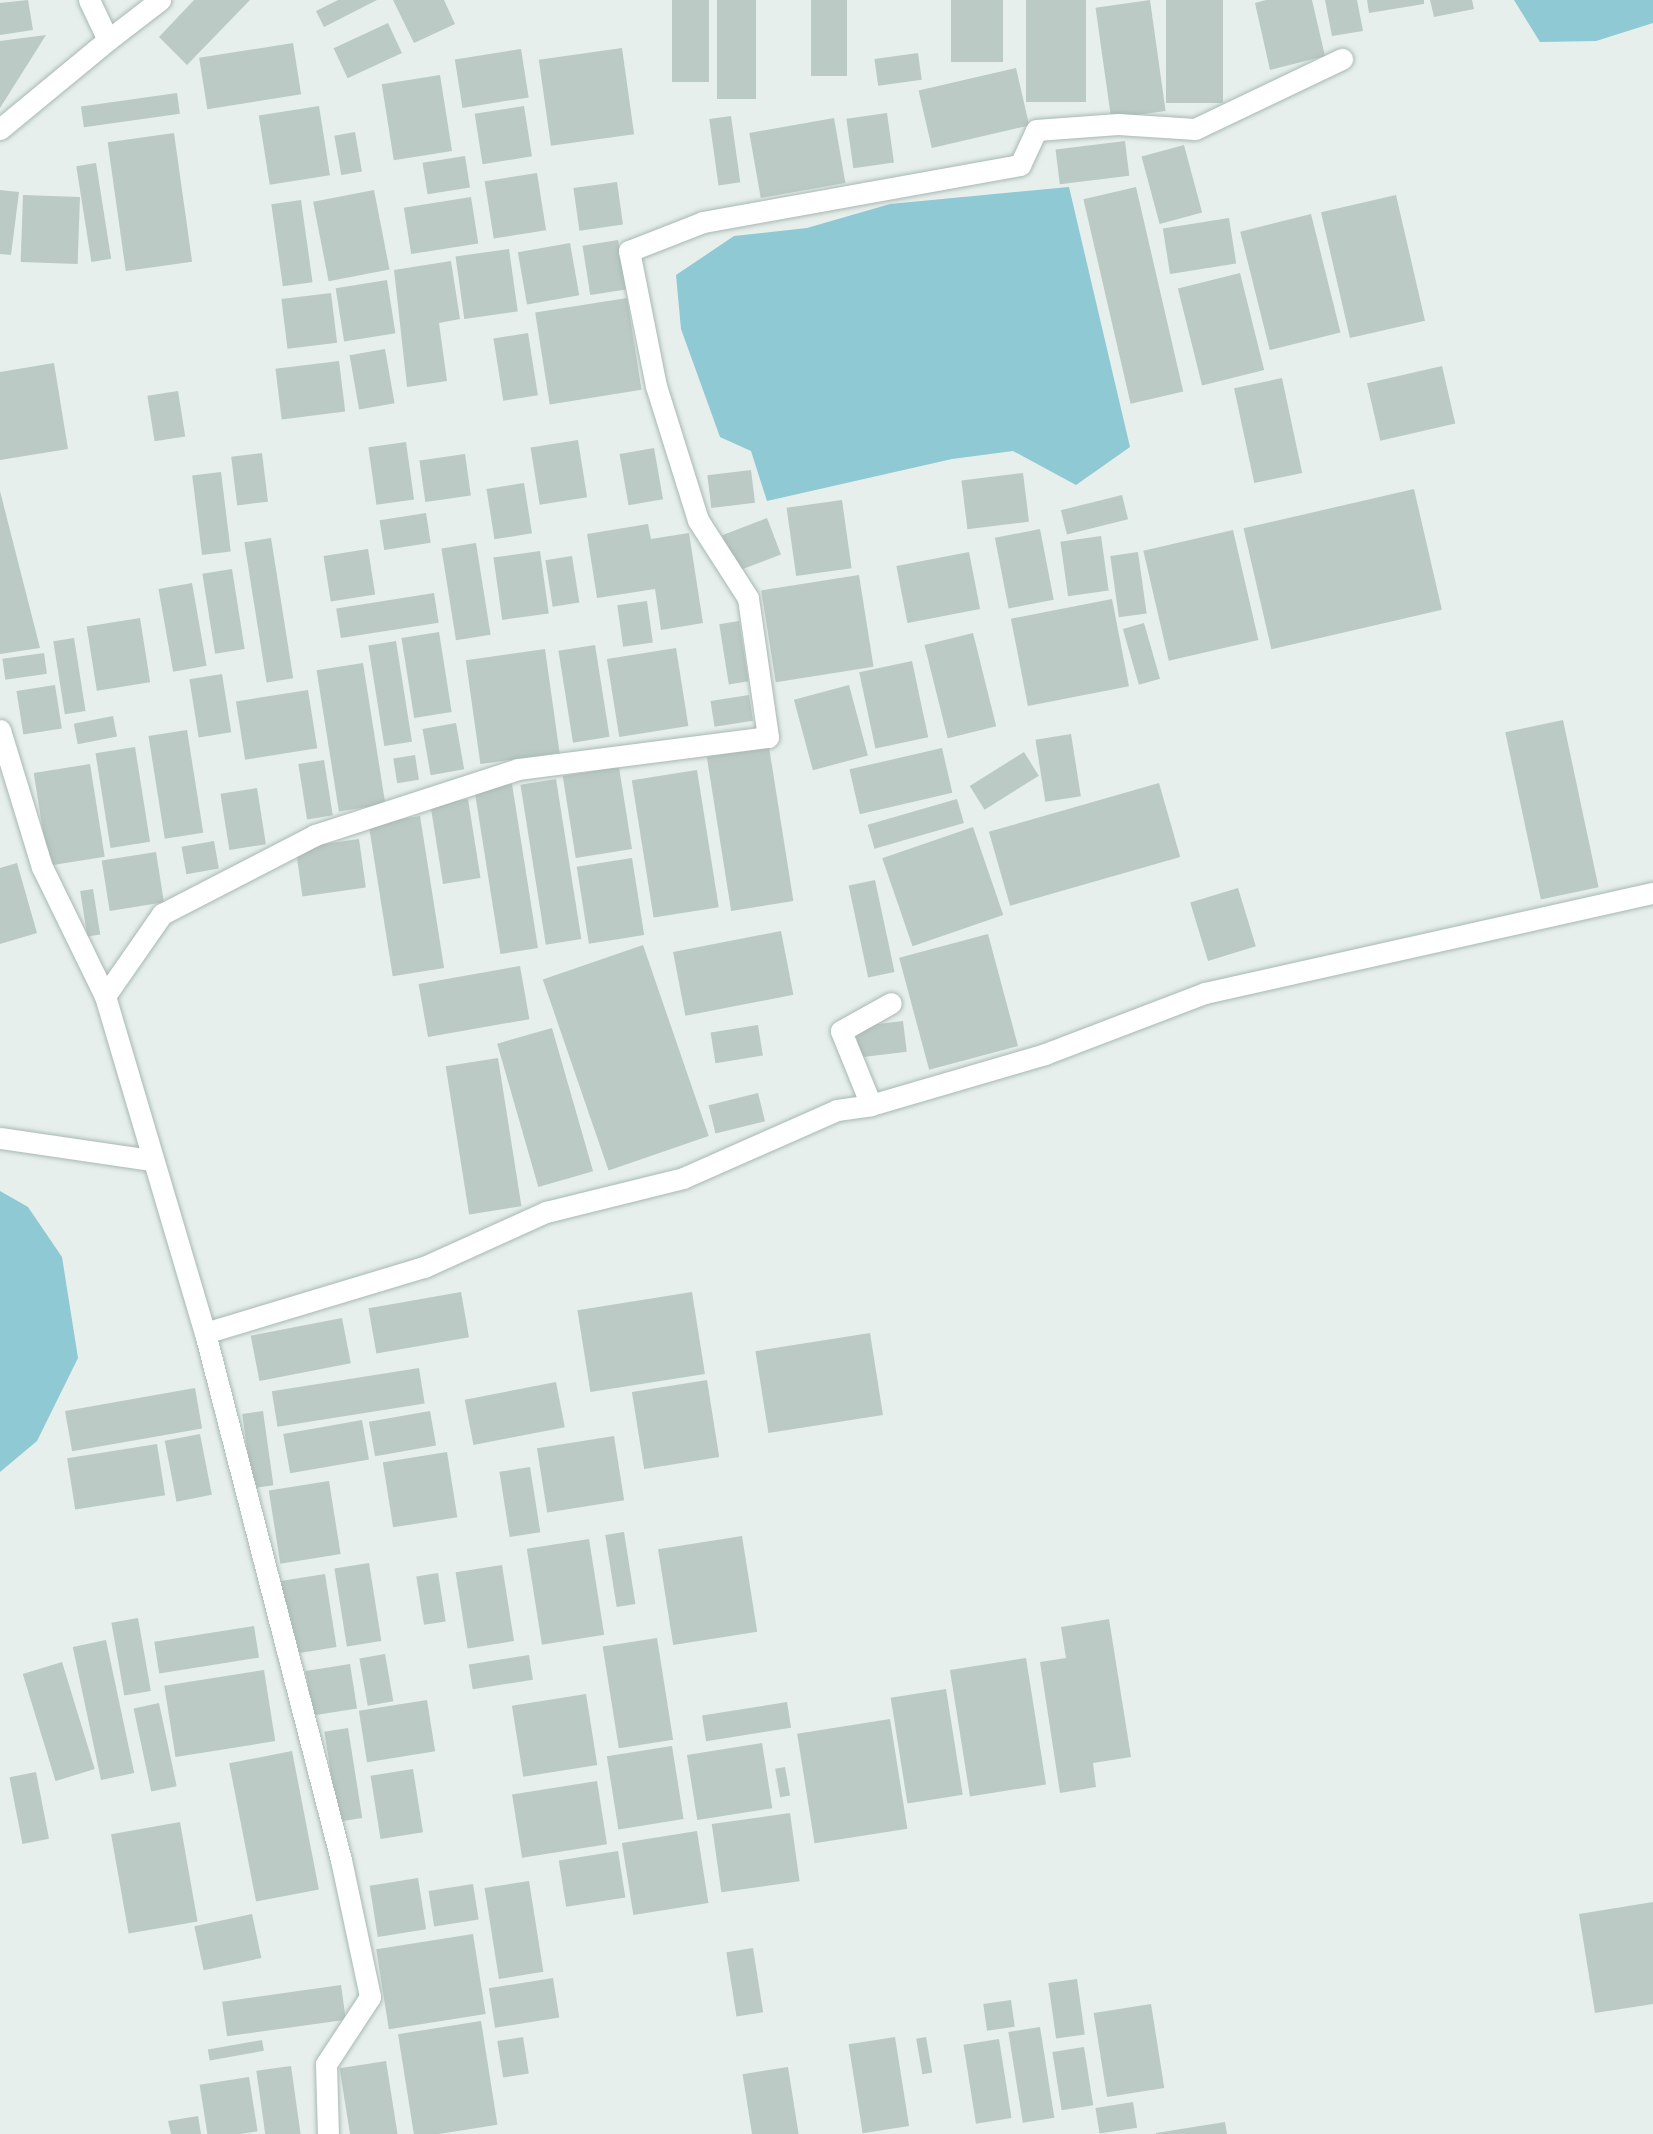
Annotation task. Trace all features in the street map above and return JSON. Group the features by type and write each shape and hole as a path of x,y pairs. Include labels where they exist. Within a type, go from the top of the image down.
{"street":[{"path":"89,0 108,40"},
{"path":"0,129 160,0"},
{"path":"105,996 162,914 315,835 518,769 768,737 748,598 698,520 656,386 629,251 703,222 1020,166 1036,130 1118,124 1195,129 1342,59"},
{"path":"0,730 42,867 105,996 151,1160 205,1333 341,1860 370,1997 326,2064 328,2134"},
{"path":"205,1333 424,1267 546,1212 683,1178 837,1110 871,1105 1045,1054 1205,993 1653,893"},
{"path":"871,1105 841,1031 891,1003"},
{"path":"0,1138 151,1160"}],"water":[{"path":"1514,0 1653,0 1653,23 1596,41 1540,42"},
{"path":"1069,187 1130,447 1076,485 1013,451 952,459 767,501 751,451 720,437 681,329 676,275 734,236 807,228 890,204"},
{"path":"0,1191 28,1207 62,1257 78,1358 37,1441 0,1472"}],"building":[{"path":"28,0 33,30 0,35 0,3"},
{"path":"194,0 250,0 187,65 159,37"},
{"path":"338,0 377,0 324,27 316,11"},
{"path":"393,0 444,0 455,24 414,43"},
{"path":"672,0 709,0 709,82 672,82"},
{"path":"717,0 756,0 756,99 717,99"},
{"path":"811,0 847,0 847,76 811,76"},
{"path":"951,0 1003,0 1003,62 951,62"},
{"path":"1026,0 1086,0 1086,102 1026,102"},
{"path":"1150,0 1166,111 1111,119 1096,8"},
{"path":"1166,0 1223,0 1223,103 1166,103"},
{"path":"1266,0 1312,0 1325,56 1270,70 1255,3"},
{"path":"1325,0 1357,0 1363,31 1332,36"},
{"path":"1367,0 1424,0 1424,4 1369,13"},
{"path":"1430,0 1472,0 1474,9 1434,17"},
{"path":"388,23 402,53 348,78 334,48"},
{"path":"46,35 0,108 0,41"},
{"path":"293,43 301,94 207,109 199,58"},
{"path":"622,48 634,134 551,146 539,60"},
{"path":"521,49 529,97 462,108 455,59"},
{"path":"918,53 922,80 878,86 874,59"},
{"path":"1016,68 1029,125 932,148 919,90"},
{"path":"440,75 452,151 394,160 382,84"},
{"path":"177,93 180,114 84,127 81,106"},
{"path":"319,106 330,175 270,185 259,116"},
{"path":"524,106 532,156 483,164 475,114"},
{"path":"887,113 894,163 853,168 846,119"},
{"path":"731,116 740,182 719,185 709,119"},
{"path":"834,118 845,183 761,198 749,133"},
{"path":"355,132 362,171 341,175 334,136"},
{"path":"174,133 192,262 126,271 108,142"},
{"path":"1125,141 1129,176 1060,184 1056,150"},
{"path":"1184,145 1202,213 1160,224 1141,156"},
{"path":"465,156 470,188 428,194 423,163"},
{"path":"96,163 111,259 91,262 76,166"},
{"path":"537,173 546,230 494,239 485,181"},
{"path":"617,182 623,225 579,231 573,188"},
{"path":"1136,187 1183,392 1131,404 1083,199"},
{"path":"0,190 19,192 11,255 0,254"},
{"path":"374,190 389,270 329,281 313,202"},
{"path":"23,195 80,197 78,264 21,262"},
{"path":"1396,195 1425,321 1350,338 1321,212"},
{"path":"471,197 478,243 411,254 404,208"},
{"path":"301,200 313,282 283,286 271,204"},
{"path":"1311,214 1341,332 1270,350 1240,232"},
{"path":"1229,218 1236,263 1170,274 1163,228"},
{"path":"618,240 626,289 590,295 582,246"},
{"path":"570,243 579,295 527,304 518,252"},
{"path":"509,249 518,311 464,319 456,257"},
{"path":"451,261 460,319 439,323 447,381 407,387 394,270"},
{"path":"1240,273 1264,370 1202,386 1178,288"},
{"path":"387,280 395,333 344,341 336,288"},
{"path":"331,293 337,343 287,349 281,299"},
{"path":"627,298 642,390 550,404 535,313"},
{"path":"528,333 538,395 503,401 493,338"},
{"path":"385,349 395,403 359,409 350,355"},
{"path":"339,361 345,412 282,419 275,369"},
{"path":"54,363 68,449 0,460 0,372"},
{"path":"1442,366 1455,423 1380,441 1367,383"},
{"path":"1282,378 1302,473 1254,483 1234,388"},
{"path":"178,391 185,436 155,441 147,396"},
{"path":"578,440 587,497 540,505 531,448"},
{"path":"406,442 414,499 376,505 368,447"},
{"path":"654,448 663,499 629,505 620,454"},
{"path":"262,453 268,502 237,505 231,457"},
{"path":"465,454 471,496 425,502 419,460"},
{"path":"751,470 755,503 711,508 707,475"},
{"path":"221,472 231,551 202,555 192,476"},
{"path":"1023,473 1029,522 967,529 961,481"},
{"path":"524,483 532,533 494,539 486,489"},
{"path":"1414,489 1442,610 1271,649 1243,528"},
{"path":"0,491 40,648 0,654"},
{"path":"1122,495 1128,519 1067,534 1061,510"},
{"path":"842,500 852,568 796,576 787,508"},
{"path":"426,513 431,543 384,550 380,520"},
{"path":"767,518 781,554 736,572 722,535"},
{"path":"648,524 651,539 689,533 703,623 661,630 655,589 597,598 587,534"},
{"path":"1040,529 1054,600 1009,608 995,538"},
{"path":"1233,530 1258,640 1169,661 1143,551"},
{"path":"1101,536 1109,590 1068,596 1060,542"},
{"path":"271,538 293,678 267,682 244,542"},
{"path":"476,543 491,635 456,640 441,548"},
{"path":"368,549 375,594 331,601 324,556"},
{"path":"540,551 549,613 502,620 493,558"},
{"path":"969,552 980,609 907,623 896,566"},
{"path":"1138,552 1147,613 1119,617 1110,556"},
{"path":"572,556 579,602 553,607 545,560"},
{"path":"232,569 245,649 215,654 202,574"},
{"path":"859,575 874,667 776,682 761,590"},
{"path":"192,583 207,666 173,672 159,589"},
{"path":"434,593 439,623 341,638 336,608"},
{"path":"1112,599 1129,686 1028,706 1011,619"},
{"path":"647,601 653,643 623,647 617,605"},
{"path":"140,618 150,682 97,691 87,626"},
{"path":"739,621 749,681 729,684 719,624"},
{"path":"1144,623 1160,679 1139,685 1123,629"},
{"path":"439,632 452,712 414,718 401,638"},
{"path":"973,633 996,726 948,738 924,645"},
{"path":"74,638 86,711 65,714 53,641"},
{"path":"396,641 412,742 384,746 368,645"},
{"path":"595,645 610,737 573,743 558,651"},
{"path":"676,648 688,726 619,737 607,659"},
{"path":"545,649 560,753 480,764 466,660"},
{"path":"44,653 47,674 5,680 2,659"},
{"path":"912,661 928,737 875,749 859,672"},
{"path":"363,663 385,804 339,812 317,670"},
{"path":"222,674 231,732 199,737 189,679"},
{"path":"55,685 62,728 23,735 16,691"},
{"path":"849,685 868,756 813,770 794,700"},
{"path":"308,690 317,748 245,760 236,701"},
{"path":"749,695 753,721 715,727 710,701"},
{"path":"113,716 117,737 78,744 74,724"},
{"path":"1563,720 1599,887 1541,900 1505,732"},
{"path":"456,723 464,769 431,775 423,729"},
{"path":"187,730 203,833 165,839 148,736"},
{"path":"1071,734 1081,796 1045,802 1035,740"},
{"path":"135,747 150,842 111,848 95,753"},
{"path":"769,747 793,901 731,911 707,757"},
{"path":"942,748 952,793 860,814 849,769"},
{"path":"1024,752 1039,776 985,810 970,786"},
{"path":"415,755 419,780 397,783 393,758"},
{"path":"324,760 333,815 307,819 298,764"},
{"path":"90,764 105,857 48,866 34,773"},
{"path":"619,767 632,849 576,858 563,776"},
{"path":"697,770 719,907 654,918 632,780"},
{"path":"556,779 581,939 546,945 520,785"},
{"path":"1159,783 1180,857 1010,906 989,832"},
{"path":"512,784 538,948 500,954 474,790"},
{"path":"257,788 266,844 229,850 220,794"},
{"path":"468,799 481,878 443,884 430,805"},
{"path":"957,799 964,823 874,849 868,825"},
{"path":"420,816 444,968 393,976 369,824"},
{"path":"973,827 1003,915 913,946 882,858"},
{"path":"359,839 366,888 302,896 296,848"},
{"path":"214,841 219,869 186,874 182,847"},
{"path":"156,852 164,902 110,911 102,861"},
{"path":"632,858 644,935 589,944 577,867"},
{"path":"17,863 37,933 0,944 0,868"},
{"path":"875,880 895,972 868,978 849,886"},
{"path":"1238,888 1256,946 1208,961 1190,903"},
{"path":"93,889 100,934 87,936 80,891"},
{"path":"781,931 793,995 685,1016 673,952"},
{"path":"988,934 1018,1046 929,1070 899,958"},
{"path":"643,945 709,1136 609,1171 543,980"},
{"path":"520,966 529,1019 428,1037 419,984"},
{"path":"903,1021 907,1052 859,1058 855,1027"},
{"path":"758,1025 763,1056 715,1063 711,1033"},
{"path":"552,1028 593,1171 538,1187 497,1044"},
{"path":"498,1058 521,1206 469,1214 446,1066"},
{"path":"758,1093 765,1121 716,1133 709,1105"},
{"path":"461,1292 469,1337 376,1354 368,1308"},
{"path":"692,1292 705,1374 590,1392 577,1310"},
{"path":"342,1318 351,1363 259,1381 251,1336"},
{"path":"870,1333 883,1415 768,1433 755,1351"},
{"path":"419,1368 425,1404 277,1427 272,1391"},
{"path":"707,1380 719,1457 644,1469 632,1392"},
{"path":"556,1382 565,1427 473,1445 465,1400"},
{"path":"195,1388 202,1428 72,1451 65,1411"},
{"path":"263,1411 273,1485 253,1488 242,1414"},
{"path":"430,1411 436,1445 375,1456 369,1422"},
{"path":"362,1420 369,1459 290,1473 283,1434"},
{"path":"200,1434 212,1495 176,1502 165,1441"},
{"path":"614,1436 624,1500 547,1512 537,1448"},
{"path":"157,1444 165,1495 75,1510 67,1458"},
{"path":"447,1452 457,1517 393,1527 383,1462"},
{"path":"530,1467 540,1532 510,1537 499,1472"},
{"path":"329,1481 341,1554 280,1564 269,1491"},
{"path":"624,1532 635,1604 617,1607 605,1535"},
{"path":"742,1536 757,1632 673,1645 658,1549"},
{"path":"589,1539 604,1635 542,1645 527,1549"},
{"path":"369,1563 381,1641 347,1647 334,1568"},
{"path":"502,1565 514,1641 468,1648 456,1572"},
{"path":"438,1573 446,1621 424,1625 416,1576"},
{"path":"325,1574 337,1647 292,1654 281,1581"},
{"path":"138,1618 151,1691 124,1696 111,1623"},
{"path":"1109,1619 1131,1757 1093,1763 1096,1787 1060,1793 1040,1662 1066,1658 1061,1627"},
{"path":"254,1626 259,1658 159,1673 154,1642"},
{"path":"657,1638 673,1740 619,1748 603,1647"},
{"path":"106,1640 134,1773 101,1780 73,1647"},
{"path":"385,1654 393,1701 368,1706 359,1659"},
{"path":"529,1655 533,1680 473,1689 469,1665"},
{"path":"1026,1658 1046,1784 970,1796 950,1670"},
{"path":"62,1662 95,1769 56,1781 23,1674"},
{"path":"350,1664 357,1708 313,1715 306,1671"},
{"path":"264,1670 275,1741 176,1757 164,1686"},
{"path":"946,1689 963,1795 907,1803 891,1698"},
{"path":"586,1694 597,1765 523,1777 512,1706"},
{"path":"427,1700 435,1751 367,1762 359,1711"},
{"path":"787,1702 791,1728 706,1741 702,1715"},
{"path":"159,1703 177,1786 151,1792 134,1708"},
{"path":"890,1719 907,1829 815,1843 797,1734"},
{"path":"348,1728 362,1818 339,1822 324,1732"},
{"path":"762,1743 772,1808 697,1820 687,1755"},
{"path":"672,1746 684,1819 618,1829 607,1756"},
{"path":"292,1751 319,1889 256,1902 229,1763"},
{"path":"785,1767 790,1796 780,1797 775,1769"},
{"path":"413,1769 423,1832 381,1839 371,1776"},
{"path":"36,1772 49,1839 22,1844 9,1777"},
{"path":"597,1781 607,1844 522,1858 512,1794"},
{"path":"790,1813 800,1881 721,1892 712,1824"},
{"path":"180,1822 198,1921 129,1934 111,1834"},
{"path":"697,1831 708,1903 633,1915 622,1843"},
{"path":"618,1851 625,1897 566,1907 559,1860"},
{"path":"418,1878 426,1929 378,1937 370,1886"},
{"path":"529,1881 543,1972 499,1979 485,1888"},
{"path":"473,1884 479,1920 434,1927 429,1891"},
{"path":"1653,1902 1653,2004 1595,2013 1579,1914"},
{"path":"252,1914 261,1958 204,1970 194,1926"},
{"path":"473,1934 486,2014 389,2029 376,1949"},
{"path":"753,1948 763,2012 737,2016 726,1952"},
{"path":"553,1978 559,2018 495,2028 489,1988"},
{"path":"1077,1979 1085,2034 1056,2038 1048,1983"},
{"path":"341,1985 346,2020 227,2036 222,2002"},
{"path":"1011,2000 1015,2027 987,2031 983,2004"},
{"path":"1151,2004 1164,2088 1107,2097 1094,2013"},
{"path":"481,2021 497,2125 439,2134 414,2134 398,2034"},
{"path":"1040,2027 1054,2118 1023,2123 1008,2032"},
{"path":"523,2037 529,2074 503,2078 497,2041"},
{"path":"895,2037 909,2126 863,2133 849,2044"},
{"path":"926,2037 932,2072 922,2074 916,2039"},
{"path":"999,2039 1012,2118 976,2124 963,2045"},
{"path":"262,2040 264,2051 210,2060 208,2050"},
{"path":"1084,2047 1093,2105 1062,2110 1052,2052"},
{"path":"386,2061 398,2134 350,2134 340,2068"},
{"path":"291,2066 301,2134 265,2134 256,2071"},
{"path":"788,2067 799,2134 752,2134 743,2074"},
{"path":"249,2077 258,2131 207,2134 200,2085"},
{"path":"1133,2102 1137,2128 1100,2134 1095,2108"},
{"path":"198,2116 201,2134 171,2134 168,2121"},
{"path":"1225,2122 1227,2134 1156,2134 1156,2133"}]}
